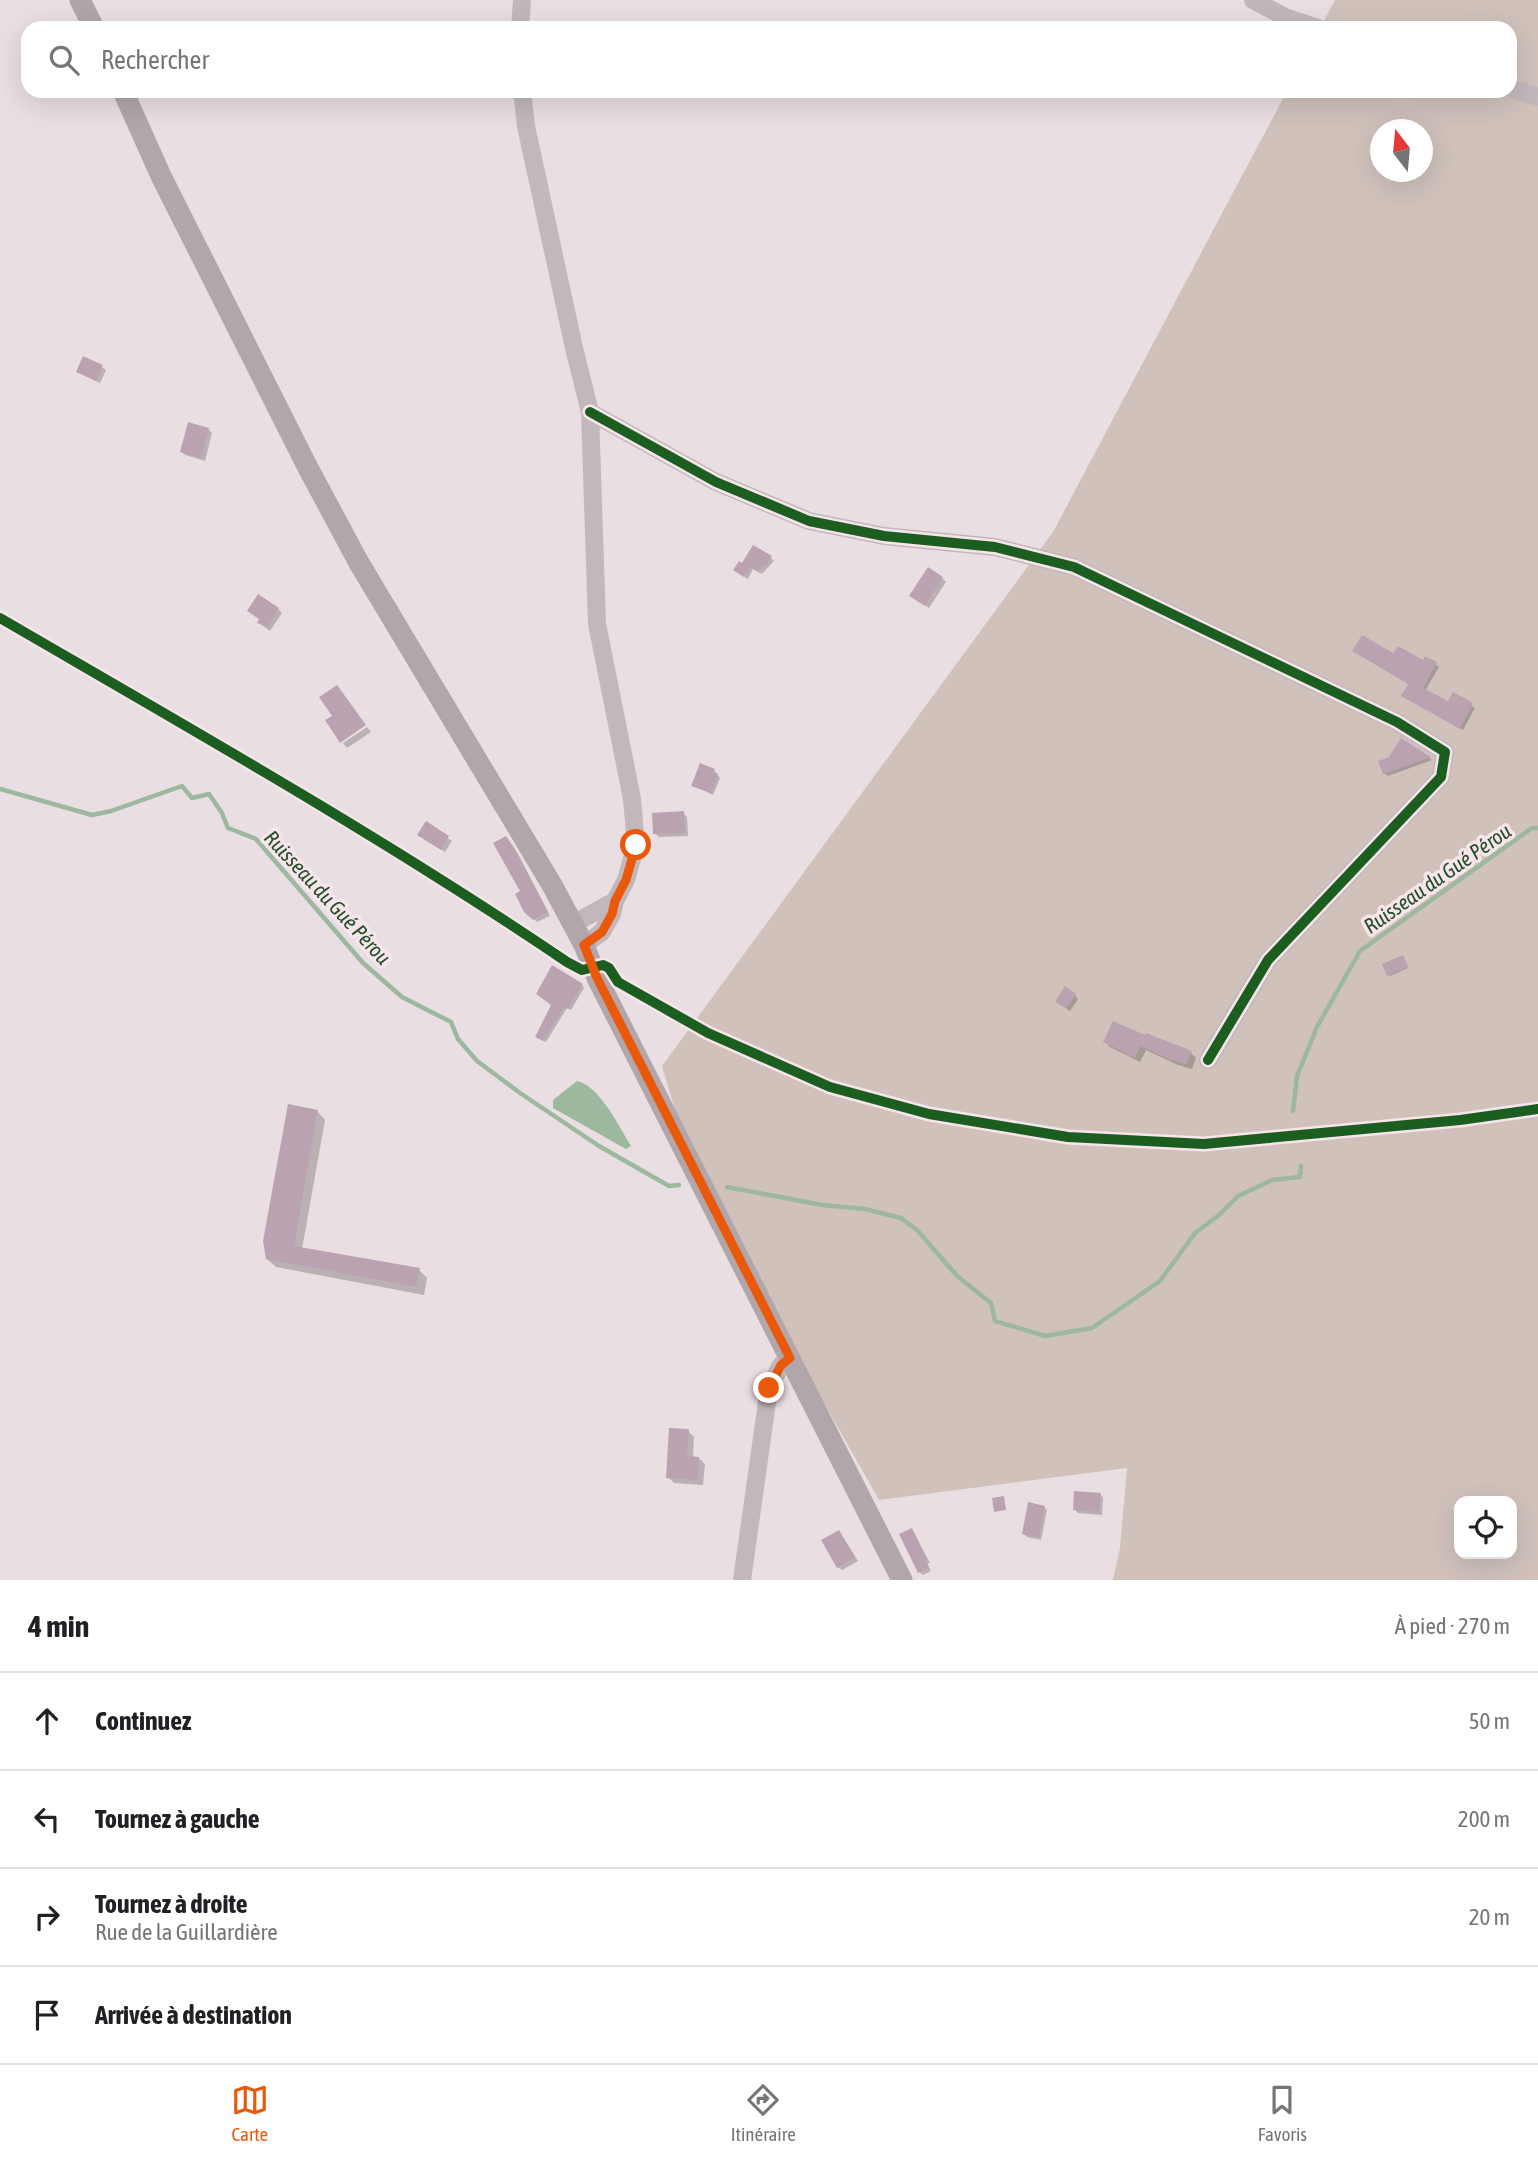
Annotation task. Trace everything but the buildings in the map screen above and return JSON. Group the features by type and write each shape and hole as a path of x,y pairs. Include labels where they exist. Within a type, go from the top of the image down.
{"main road":[{"path":"80,0 90,21"},
{"path":"125,98 167,188 359,563 573,924 603,990 902,1580"}],"street":[{"path":"520,21 522,0"},
{"path":"1253,0 1297,21"},
{"path":"1517,90 1538,97"},
{"path":"523,98 528,139 590,412 597,624 632,799 636,845 612,914 602,932 584,945"},
{"path":"590,412 716,482 809,521 884,536 995,547 1074,567 1397,722 1445,752 1441,777 1268,960 1209,1060"},
{"path":"573,924 615,901"},
{"path":"742,1580 769,1388 781,1365 790,1358"}],"shaded area":[{"path":"1335,0 1538,0 1538,1580 1113,1580 1120,1548 1127,1468 879,1500 700,1194 662,1066 1053,532 1283,98 1517,98 1517,21 1324,21"},
{"path":"577,1081 585,1084 601,1099 631,1146 626,1149 553,1108 553,1100"}],"waterway":[{"name":"Ruisseau du Gué Pérou","path":"0,789 92,815 182,786 192,798 209,794 228,828 256,839 363,963 402,997 451,1022 458,1039 477,1061 599,1146 669,1186 679,1185"},
{"name":"Ruisseau du Gué Pérou","path":"1293,1111 1297,1076 1317,1027 1360,951 1532,828 1538,828"},
{"name":"Ruisseau du Gué Pérou","path":"727,1187 822,1205 865,1209 901,1218 917,1230 957,1276 991,1303 995,1321 1045,1336 1092,1328 1160,1281 1195,1233 1238,1196 1272,1180 1300,1177 1301,1166"}],"cycle path":[{"path":"590,412 716,482 809,521 884,536 995,547 1074,567 1397,722 1445,752 1441,777 1268,960 1208,1060"},
{"path":"0,618 358,828 567,962 582,970 603,965 609,968 618,982 708,1033 830,1087 929,1114 1068,1137 1204,1144 1460,1120 1538,1109"}],"route":[{"path":"636,845 612,914 602,932 584,945 597,978 790,1358 781,1365 769,1388"}]}
